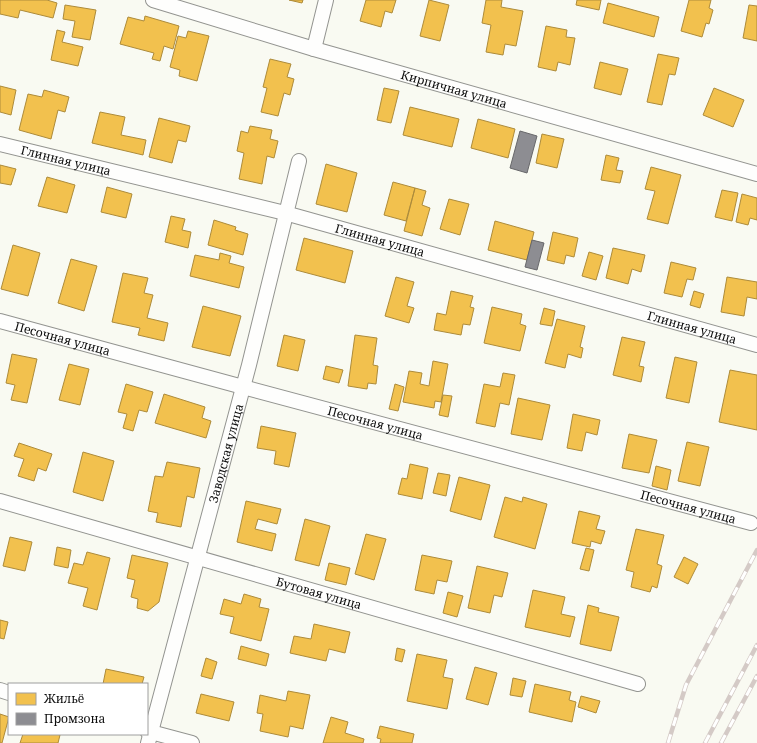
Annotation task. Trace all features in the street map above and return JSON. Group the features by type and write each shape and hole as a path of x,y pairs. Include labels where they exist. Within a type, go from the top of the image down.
{"street":[{"name":"Кирпичная улица","path":"153,0 314,49 757,174"},
{"path":"314,49 326,0"},
{"name":"Глинная улица","path":"0,144 285,213 757,345"},
{"name":"Заводская улица","path":"149,735 243,387 299,161"},
{"name":"Песочная улица","path":"0,321 751,523"},
{"name":"Бутовая улица","path":"0,501 638,684"},
{"path":"149,735 192,743"}],"building: Жильё":[{"path":"0,0 47,0 57,3 53,18 20,10 18,18 0,14"},
{"path":"289,0 303,0 302,3"},
{"path":"366,0 396,0 392,13 385,11 381,27 360,21"},
{"path":"429,0 449,5 440,41 420,36"},
{"path":"486,0 502,0 501,7 523,11 516,46 505,44 503,55 486,52 491,25 482,23"},
{"path":"577,0 601,0 599,10 576,5"},
{"path":"689,0 711,0 709,8 713,10 709,24 706,23 702,37 681,31"},
{"path":"608,3 659,17 654,37 603,23"},
{"path":"65,5 96,10 90,40 72,37 75,21 63,19"},
{"path":"749,5 757,6 757,41 743,38"},
{"path":"145,16 179,26 173,49 164,46 160,61 152,59 154,53 120,44 128,17 144,21"},
{"path":"546,26 567,30 566,37 575,38 570,65 558,62 556,71 538,67"},
{"path":"57,30 65,32 62,42 83,47 78,66 51,60"},
{"path":"188,31 209,36 197,81 179,76 180,70 170,67 178,36 186,38"},
{"path":"658,54 679,58 675,75 669,74 662,105 647,102"},
{"path":"270,59 291,64 287,77 294,79 290,95 284,93 278,116 261,112 267,88 263,87"},
{"path":"600,62 628,69 621,95 594,88"},
{"path":"0,86 16,90 11,115 0,112"},
{"path":"384,88 399,91 391,123 377,120"},
{"path":"714,88 744,100 733,127 703,115"},
{"path":"44,90 69,97 65,112 58,110 51,139 19,130 28,94 42,97"},
{"path":"410,107 459,119 452,147 403,135"},
{"path":"100,112 125,117 121,135 146,140 143,155 92,143"},
{"path":"159,118 190,126 186,142 178,140 172,163 149,157"},
{"path":"478,119 515,129 508,158 471,148"},
{"path":"250,126 272,130 270,139 278,141 274,158 267,156 262,184 239,179 244,153 237,151 241,131 248,133"},
{"path":"542,134 564,139 557,168 536,163"},
{"path":"606,155 619,158 616,170 623,171 620,183 601,180"},
{"path":"326,164 357,173 347,212 316,204"},
{"path":"0,165 16,169 11,185 0,183"},
{"path":"651,167 681,175 668,224 647,219 655,191 645,189"},
{"path":"47,177 75,185 67,213 38,206"},
{"path":"393,182 415,188 406,221 384,215"},
{"path":"107,187 132,194 126,218 101,212"},
{"path":"415,188 426,191 422,205 430,208 422,236 404,231"},
{"path":"722,190 738,193 732,221 715,217"},
{"path":"742,194 757,198 757,220 750,218 748,225 736,222"},
{"path":"449,199 469,204 460,235 440,229"},
{"path":"171,216 185,219 182,230 191,232 188,248 165,242"},
{"path":"214,220 236,227 235,230 248,234 243,255 208,245"},
{"path":"495,221 534,232 527,260 488,250"},
{"path":"553,232 578,238 574,257 566,255 564,264 547,260"},
{"path":"304,238 353,251 345,283 296,270"},
{"path":"13,245 40,253 28,296 1,289"},
{"path":"613,248 645,255 641,272 632,269 628,284 606,278"},
{"path":"589,252 603,256 596,280 582,276"},
{"path":"220,253 231,256 229,263 244,267 239,288 190,276 195,255 219,260"},
{"path":"71,259 97,266 84,311 58,303"},
{"path":"671,262 696,268 693,280 687,279 682,297 664,293"},
{"path":"123,273 148,278 144,293 153,295 147,318 168,323 164,341 138,335 140,328 112,322"},
{"path":"396,277 414,282 407,306 414,308 409,323 385,316"},
{"path":"727,277 757,282 757,299 747,297 744,316 721,312"},
{"path":"451,291 473,296 470,307 474,308 470,325 463,324 461,335 434,330 437,313 446,315"},
{"path":"694,291 704,294 700,308 690,305"},
{"path":"203,306 241,316 230,356 192,347"},
{"path":"492,307 522,314 520,324 526,326 520,351 484,343"},
{"path":"544,308 555,311 552,326 540,324"},
{"path":"557,319 585,326 580,347 583,348 581,358 568,354 565,368 545,363"},
{"path":"284,335 305,340 298,371 277,366"},
{"path":"355,335 377,338 373,365 378,366 376,384 368,383 367,389 348,386"},
{"path":"622,337 645,342 639,366 644,367 641,382 613,375"},
{"path":"12,354 37,359 27,403 11,400 15,385 6,383"},
{"path":"675,357 697,362 689,403 666,398"},
{"path":"433,361 448,364 441,402 435,401 434,408 403,402 409,371 422,373 420,384 429,386"},
{"path":"69,364 89,369 80,405 59,400"},
{"path":"326,366 343,370 339,383 323,379"},
{"path":"730,370 757,375 757,430 719,422"},
{"path":"503,373 515,375 509,405 500,403 495,427 476,423 484,384 500,387"},
{"path":"126,384 153,392 147,412 139,410 133,431 123,428 127,414 118,412"},
{"path":"395,384 404,387 398,411 389,409"},
{"path":"164,394 205,407 202,418 211,421 206,438 155,423"},
{"path":"443,395 452,396 448,417 439,415"},
{"path":"518,398 550,405 542,440 511,434"},
{"path":"573,414 600,420 597,435 586,432 582,451 567,448"},
{"path":"261,426 296,433 289,467 274,464 276,451 257,448"},
{"path":"629,434 657,440 649,473 622,468"},
{"path":"687,442 709,447 700,486 678,481"},
{"path":"19,443 52,454 46,471 38,468 34,481 18,476 24,459 14,456"},
{"path":"83,452 114,461 103,501 73,492"},
{"path":"167,462 200,468 194,498 187,496 181,527 156,522 158,513 148,511 155,476 163,477"},
{"path":"410,464 428,468 422,499 398,494 402,478 407,479"},
{"path":"656,466 671,470 667,490 652,486"},
{"path":"438,473 450,475 446,496 433,493"},
{"path":"459,477 490,485 481,520 450,511"},
{"path":"505,497 522,502 523,497 547,504 535,549 494,537"},
{"path":"246,501 281,509 277,524 258,519 255,529 276,534 272,551 237,542"},
{"path":"579,511 600,516 596,529 605,531 601,544 591,541 590,547 572,543"},
{"path":"305,519 330,526 319,566 295,560"},
{"path":"636,529 664,535 657,564 662,566 657,588 652,586 650,592 631,587 634,572 626,570"},
{"path":"366,534 386,539 374,580 355,574"},
{"path":"10,537 32,542 25,571 3,566"},
{"path":"57,547 71,550 68,568 54,565"},
{"path":"586,548 594,550 589,571 580,569"},
{"path":"87,552 110,558 97,610 83,606 88,588 68,583 74,563 83,565"},
{"path":"132,555 168,563 159,602 148,611 137,608 138,599 131,597 135,580 127,578"},
{"path":"422,555 452,561 447,582 437,580 434,594 415,590"},
{"path":"684,557 698,564 688,584 674,577"},
{"path":"329,563 350,568 346,585 325,580"},
{"path":"477,566 508,573 502,597 494,595 490,613 468,608"},
{"path":"533,590 565,597 561,614 575,617 570,637 525,627"},
{"path":"448,592 463,596 457,617 443,613"},
{"path":"244,594 261,599 259,607 269,609 261,641 230,633 234,617 220,614 224,599 241,604"},
{"path":"588,605 599,608 598,612 619,617 611,651 580,644"},
{"path":"0,620 8,622 4,639 0,638"},
{"path":"314,624 350,632 345,653 329,649 326,661 290,653 294,636 311,639"},
{"path":"241,646 269,654 266,666 238,659"},
{"path":"397,648 405,650 402,662 395,660"},
{"path":"417,654 447,660 443,677 453,679 447,709 407,701"},
{"path":"206,658 217,662 212,679 201,676"},
{"path":"475,667 497,673 488,705 466,699"},
{"path":"106,669 144,677 142,683 103,683"},
{"path":"513,678 526,681 522,697 510,695"},
{"path":"535,684 571,692 569,700 576,702 572,722 529,712"},
{"path":"288,691 310,695 303,729 290,726 288,737 260,731 263,714 257,713 260,695 286,701"},
{"path":"201,694 234,702 229,721 196,713"},
{"path":"581,696 600,701 596,713 578,707"},
{"path":"0,714 8,717 8,721 2,743 0,743"},
{"path":"331,717 348,722 345,733 364,739 363,743 323,743"},
{"path":"380,726 414,734 412,743 380,743 381,739 377,738"},
{"path":"23,735 60,735 58,743 20,743"}],"building: Промзона":[{"path":"520,131 537,136 527,173 510,168"},
{"path":"532,240 544,243 537,270 525,267"}],"railway":[{"path":"668,743 686,685 757,550"},
{"path":"705,743 757,645"},
{"path":"721,743 757,676"}]}
